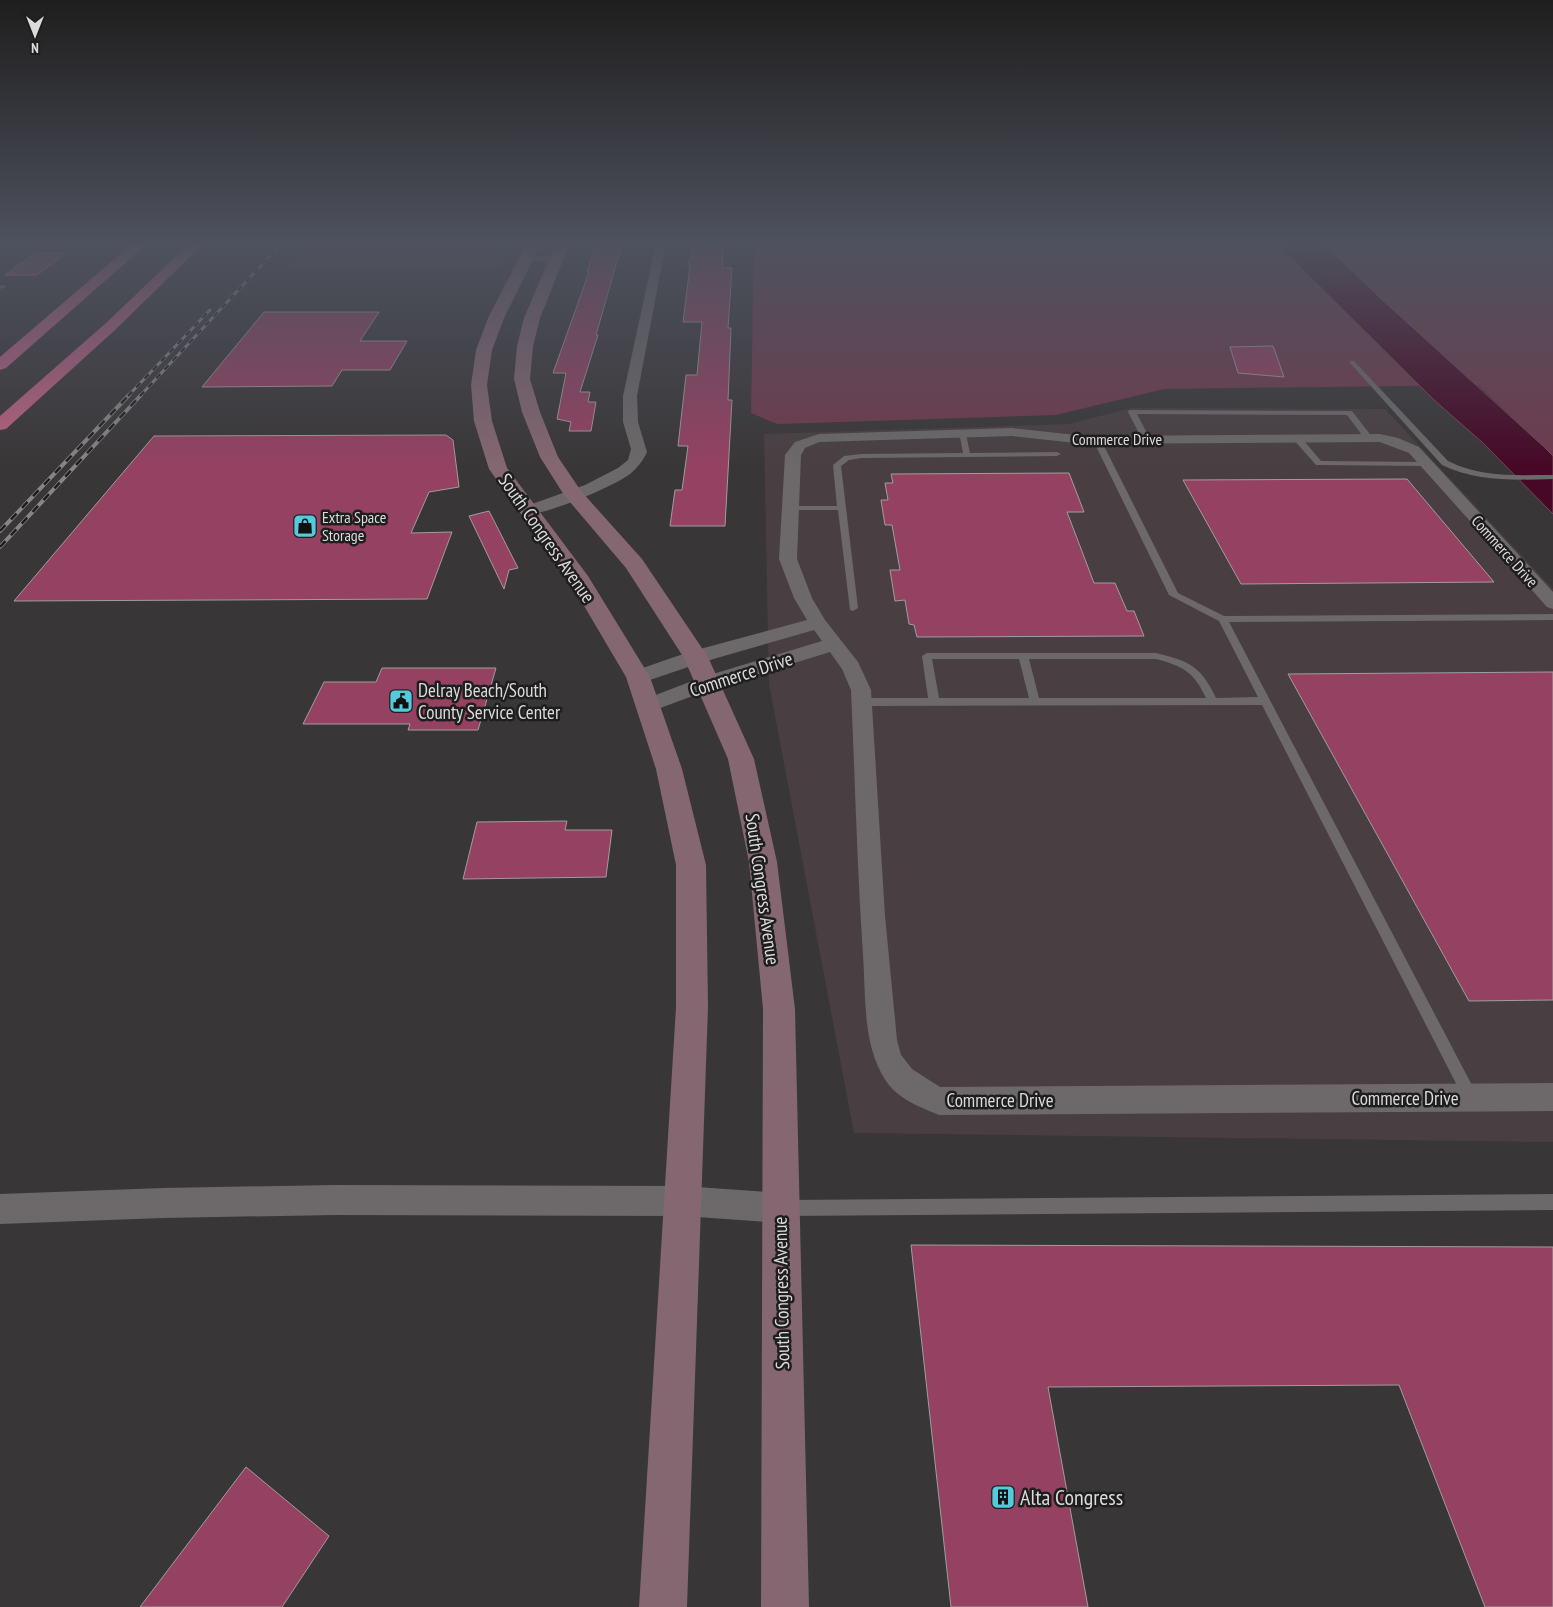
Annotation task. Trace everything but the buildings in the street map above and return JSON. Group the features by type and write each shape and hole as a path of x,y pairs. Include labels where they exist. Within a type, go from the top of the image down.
{"highway":[{"path":"0,365 54,318"},
{"path":"0,425 119,318"}],"main road":[{"name":"South Congress Avenue","path":"496,318 484,350 479,385 483,421 498,469 580,582 638,677 669,769 691,866 692,1007 663,1607"},
{"name":"South Congress Avenue","path":"532,318 525,346 522,379 531,412 549,457 574,495 634,564 702,670 741,759 763,862 779,1009 785,1607"}],"street":[{"path":"527,511 574,495 624,472 637,459 639,452 629,413 630,396 646,318"},
{"name":"Commerce Drive","path":"1553,603 1414,450 1393,441 1368,437 1072,440 1012,432 820,438 800,444 793,455 788,559 803,598 857,678 862,702 873,916 883,1040 888,1060 900,1078 918,1092 939,1100 1553,1097"},
{"name":"Commerce Drive","path":"647,706 702,670 818,622"},
{"name":"Commerce Drive","path":"702,670 835,644"},
{"path":"638,677 702,670"},
{"path":"0,1209 163,1203 334,1200 683,1201 780,1208"}],"lane":[{"path":"1352,362 1445,463 1455,469 1482,477 1553,477"},
{"path":"1146,439 1132,412 1348,413 1368,437"},
{"path":"962,434 967,455"},
{"path":"1297,438 1319,463 1426,464"},
{"path":"1097,440 1174,595 1223,618 1553,617"},
{"path":"853,608 837,465 847,458 861,456 1057,454"},
{"path":"791,508 842,508"},
{"path":"1223,618 1471,1097"},
{"path":"934,702 927,656 1156,656 1185,663 1203,680 1213,701"},
{"path":"1023,656 1035,702"},
{"path":"862,702 1265,701"},
{"path":"780,1208 1553,1202"}],"shaded area":[{"path":"753,318 1553,318 1553,456 1478,385 1164,389 1056,415 777,424 751,413"},
{"path":"1351,318 1402,318 1543,446 1553,456 1553,514 1483,443 1434,400"},
{"path":"1131,408 1385,409 1553,589 1553,1142 854,1133 769,684 764,434 1069,424"}],"railway":[{"path":"128,396 202,318"},
{"path":"140,396 212,318"},
{"path":"0,531 129,395"},
{"path":"0,547 141,395"}],"place":[{"name":"Extra Space Storage","path":"305,526"},
{"name":"Delray Beach/South County Service Center","path":"401,701"},
{"name":"Alta Congress","path":"1003,1497"}]}
